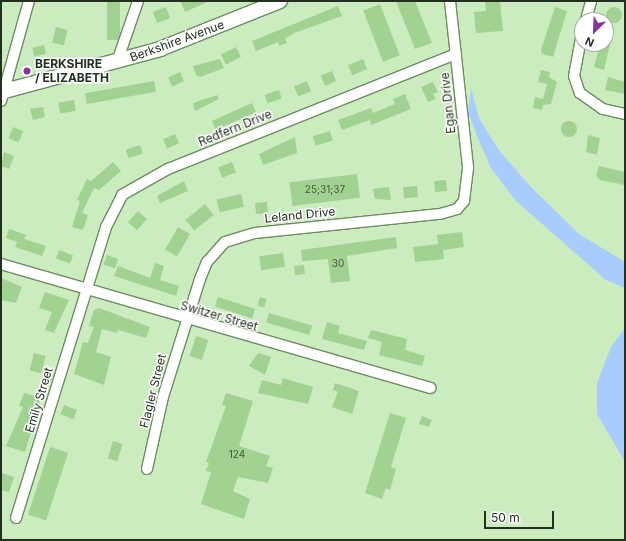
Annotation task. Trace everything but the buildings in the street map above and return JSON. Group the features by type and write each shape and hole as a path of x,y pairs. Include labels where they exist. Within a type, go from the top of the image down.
{"main road":[{"name":"Berkshire Avenue","path":"2,95 160,49 280,1"}],"street":[{"path":"2,95 29,1"},
{"path":"117,62 138,1"},
{"name":"Egan Drive","path":"450,1 468,168 464,201"},
{"path":"588,12 591,1"},
{"path":"578,52 574,76 580,93 603,109 625,114"},
{"name":"Redfern Drive","path":"86,289 110,215 122,195 134,186 456,54"},
{"name":"Leland Drive","path":"186,320 207,262 216,250 231,239 255,233 440,214 457,209 464,201"},
{"name":"Switzer Street","path":"1,264 186,320 430,388"},
{"name":"Emily Street","path":"16,518 86,289"},
{"name":"Flagler Street","path":"148,469 163,397 186,320"}],"water":[{"path":"471,88 479,118 498,149 530,186 579,234 625,262 625,288 606,280 516,201 491,168 477,136 468,112"},
{"path":"625,328 625,462 597,414 597,383 611,347"}],"place":[{"name":"BERKSHIRE / ELIZABETH","path":"27,71"}]}
